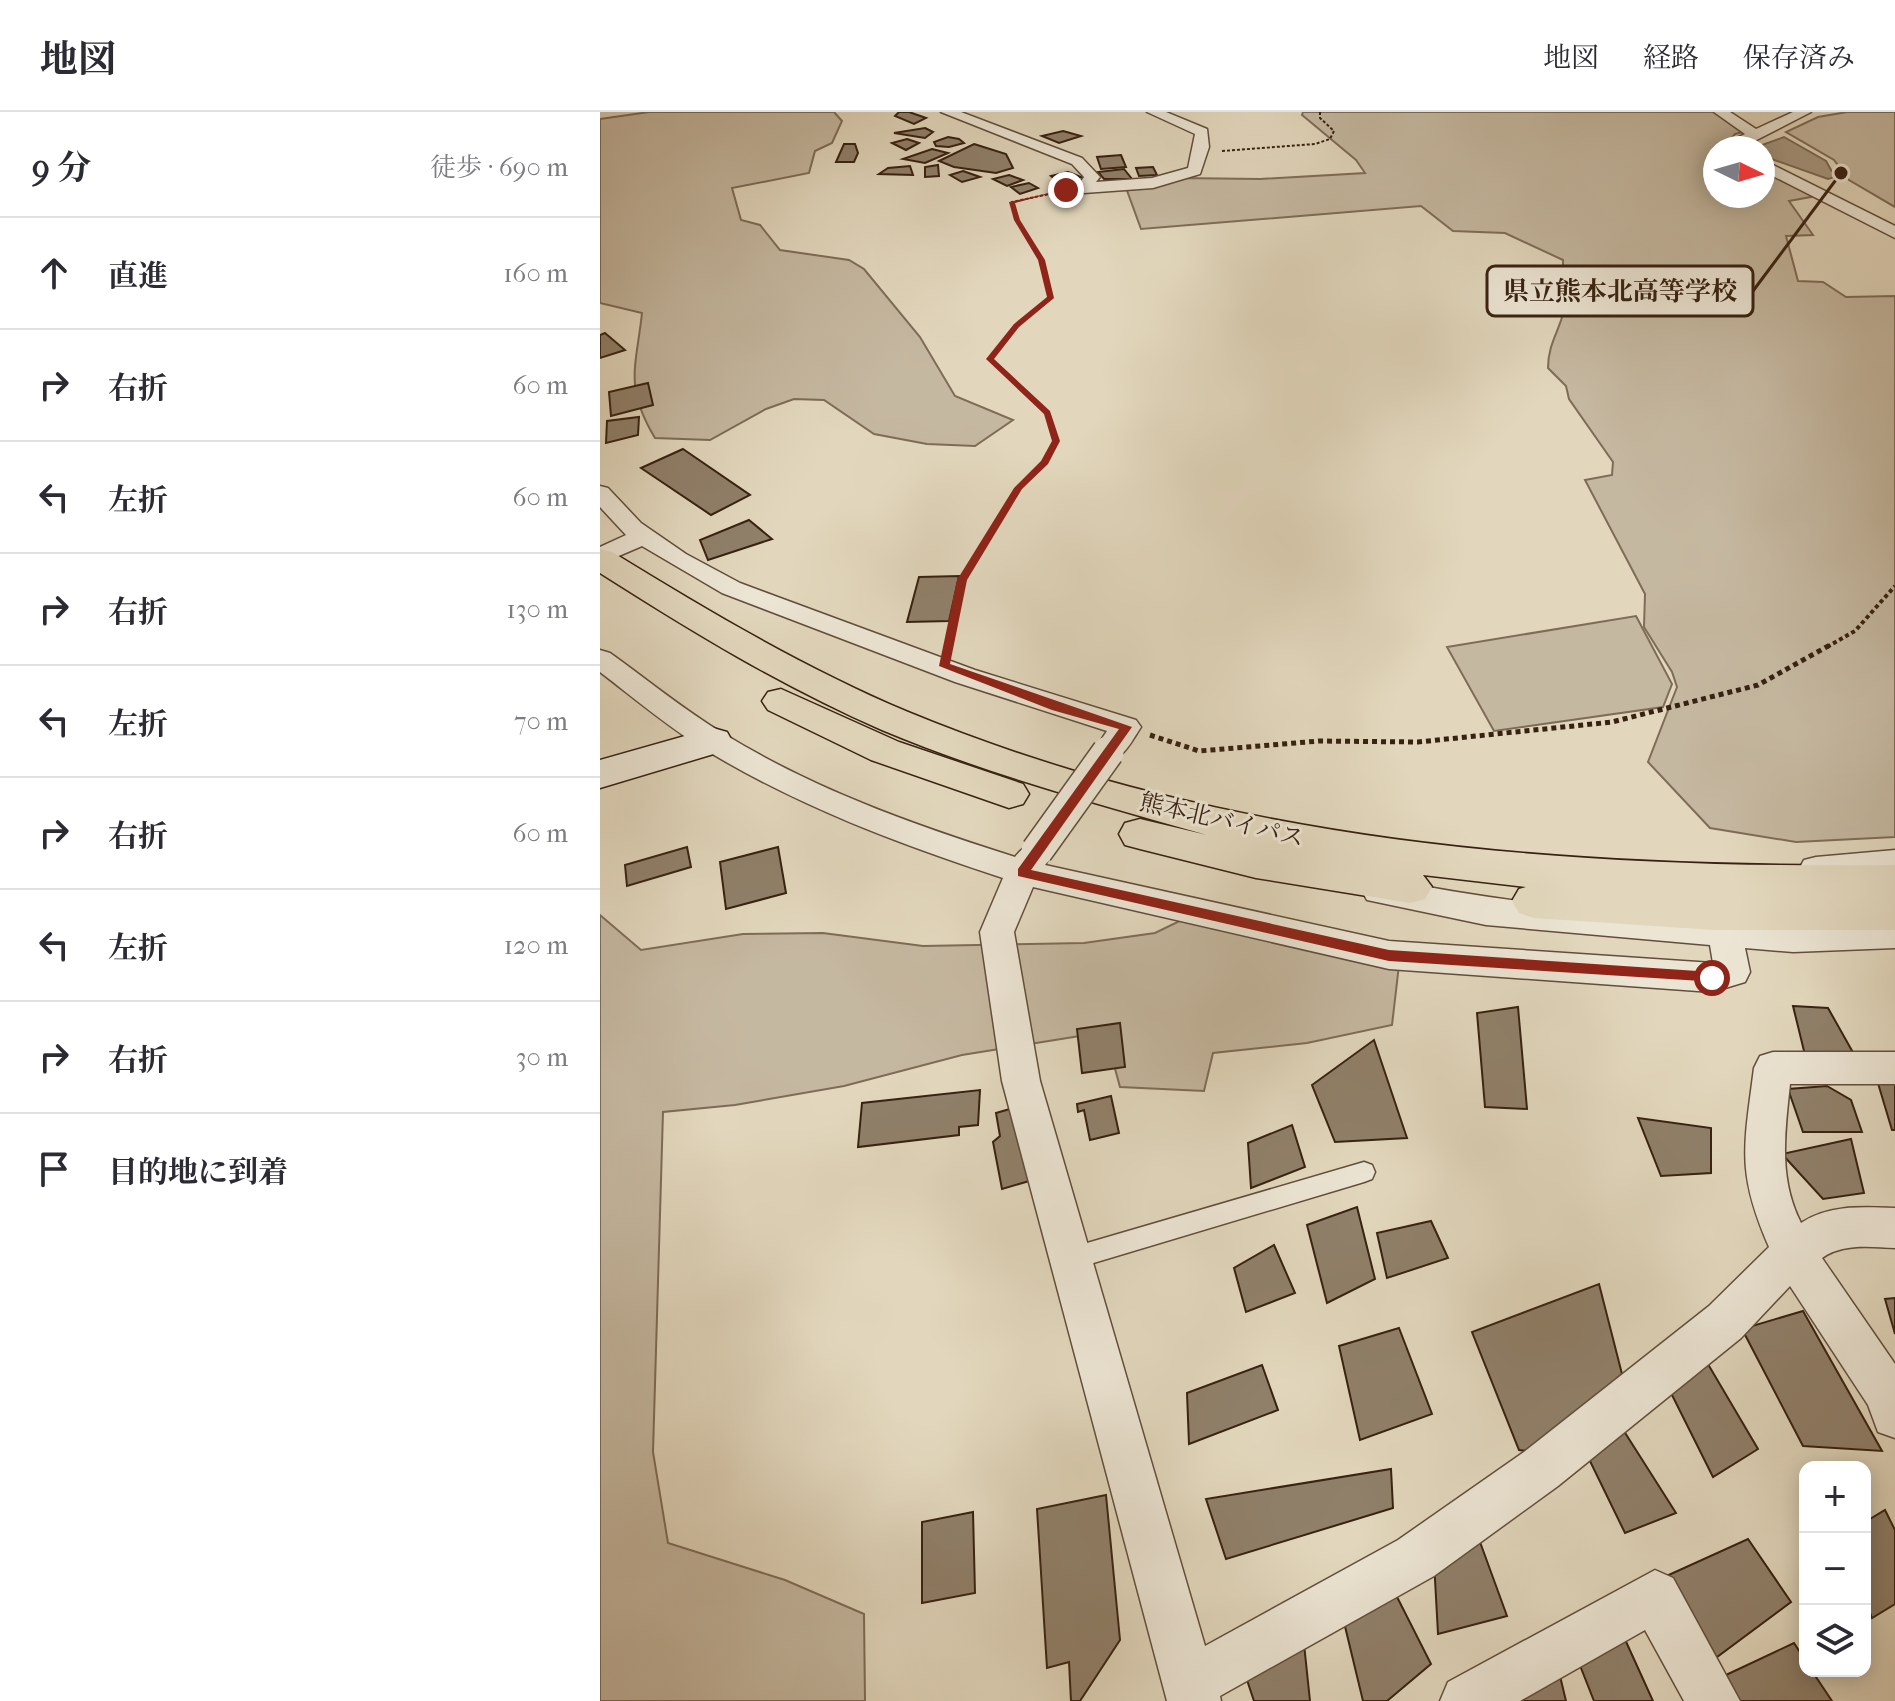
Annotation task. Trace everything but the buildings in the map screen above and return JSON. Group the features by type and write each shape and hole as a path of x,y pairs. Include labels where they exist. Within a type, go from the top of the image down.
{"highway":[{"name":"熊本北バイパス","path":"600,557 758,656 829,691 1029,770 1144,804 1255,830 1412,860 1674,882 1807,884 1895,881"},
{"name":"熊本北バイパス","path":"600,593 752,685 885,751 1034,803 1123,829 1302,871 1444,892 1649,912 1819,916 1895,913"}],"street":[{"path":"948,112 1077,161 1092,177 1084,188"},
{"path":"1084,188 1153,183 1187,176 1195,171 1201,152 1202,132 1154,112"},
{"path":"1721,112 1754,134"},
{"path":"1750,136 1804,112"},
{"path":"1775,171 1895,233"},
{"path":"600,493 644,536 731,588 1056,707 1117,739 1030,862 997,932 1021,1081 1192,1693 1416,1558 1516,1487 1725,1322 1794,1252 1822,1233 1853,1227 1895,1228"},
{"path":"600,557 644,536"},
{"path":"600,659 713,741 806,791 893,830 1030,862 1176,910 1403,957 1712,978 1732,972 1725,932"},
{"path":"600,774 713,741"},
{"path":"1500,869 1700,873 1895,862"},
{"path":"1302,871 1390,894 1486,912 1793,938 1895,934"},
{"path":"1895,1068 1773,1068 1764,1177 1776,1214 1794,1252 1886,1391 1895,1415"},
{"path":"1467,1701 1655,1596 1713,1701"}],"lane":[{"path":"1070,1259 1364,1172"}],"path":[{"path":"1201,152 1315,144 1330,139 1334,131 1320,118 1320,112"},
{"path":"944,666 962,580 1014,495 1045,462 1056,441 1047,413 990,359 1016,326 1051,298 1042,260 1017,220 1012,202 1026,196 1084,188"},
{"path":"1117,739 1199,751 1319,741 1418,742 1612,722 1758,685 1855,631 1895,586"}],"shaded area":[{"path":"649,112 834,112 842,121 832,143 815,151 809,173 732,188 741,220 760,225 780,250 849,260 864,269 920,337 955,396 1013,420 975,446 927,444 874,434 824,400 794,399 766,409 710,440 655,438 645,420 636,390 635,363 642,313 600,303 600,119"},
{"path":"1303,112 1716,112 1743,132 1733,136 1703,136 1703,208 1775,208 1775,177 1816,196 1789,201 1813,235 1786,236 1798,281 1823,282 1846,297 1895,296 1895,837 1796,842 1710,828 1648,762 1677,687 1672,672 1644,627 1645,594 1585,480 1612,475 1613,462 1569,399 1566,386 1548,368 1564,299 1538,283 1563,270 1563,260 1505,233 1453,231 1421,206 1141,229 1125,185 1178,178 1260,179 1365,173 1356,160 1302,115"},
{"path":"1847,112 1895,112 1895,207 1849,180 1834,160 1786,132 1818,117"},
{"path":"1784,137 1826,161 1835,177 1828,179 1775,160 1775,140"},
{"path":"1636,616 1672,684 1663,707 1494,731 1447,647"},
{"path":"1194,914 1399,965 1392,1025 1307,1043 1213,1053 1204,1091 1120,1087 1105,1032 962,1055 844,1086 735,1105 663,1112 653,1452 668,1543 785,1580 864,1614 865,1701 600,1701 600,915 641,950 743,934 823,933 923,946 1084,943 1155,933"}],"place":[{"name":"県立熊本北高等学校","path":"1841,173"}],"route":[{"path":"1066,190 1026,196 1012,202 1017,220 1042,260 1051,298 1000,342 990,359 1004,376 1028,391 1047,413 1056,441 1045,462 1019,488 962,580 944,666 1056,707 1126,727 1022,872 1176,910 1389,955 1712,978"}]}
